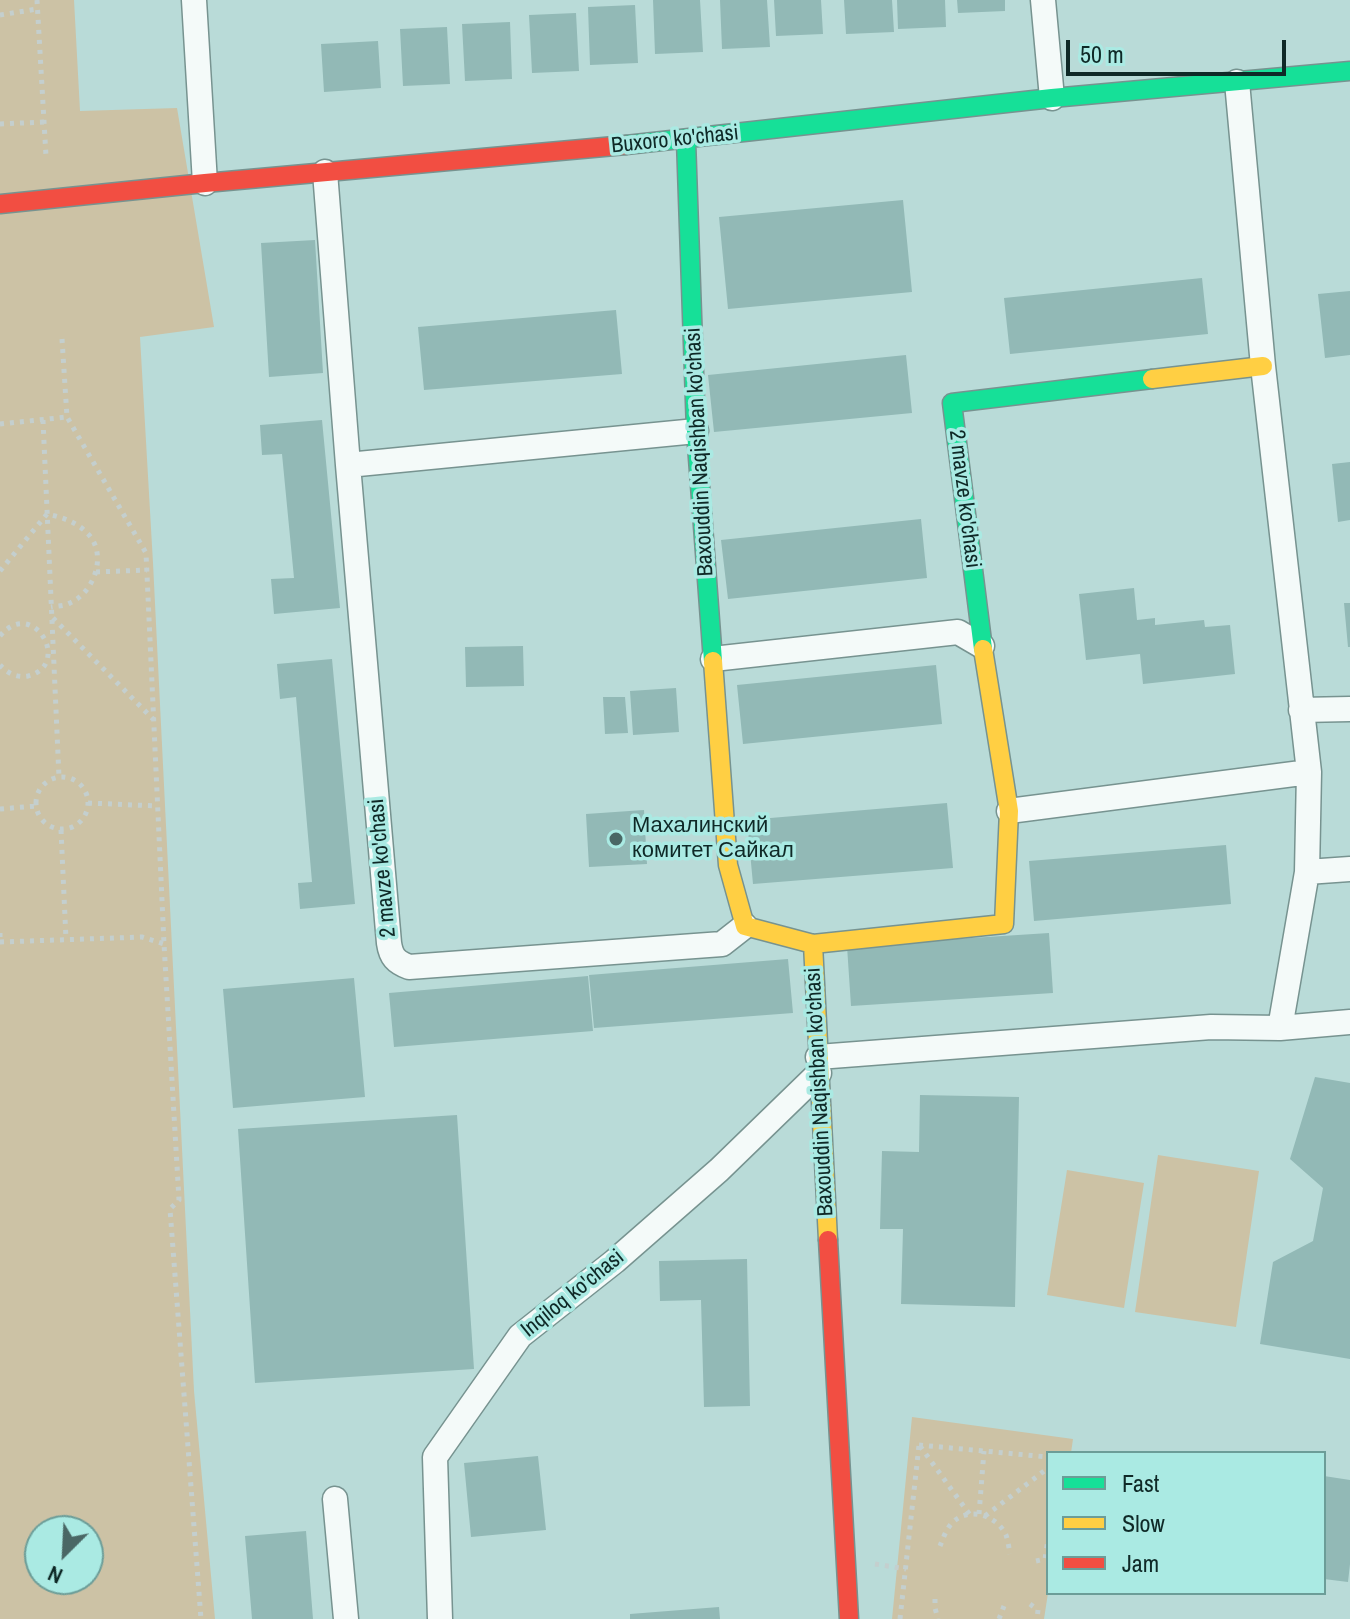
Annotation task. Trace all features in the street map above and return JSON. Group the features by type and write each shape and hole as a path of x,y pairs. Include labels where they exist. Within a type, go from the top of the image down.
{"street":[{"path":"194,0 205,183"},
{"path":"1043,0 1052,98"},
{"name":"Buxoro ko'chasi","path":"0,204 686,140 1052,98 1350,71"},
{"path":"1237,82 1263,366 1309,772 1307,872 1280,1028"},
{"name":"Baxouddin Naqishban ko'chasi","path":"686,140 696,431 728,865 745,926 813,944 849,1619"},
{"path":"325,172 348,465 696,431"},
{"name":"2 mavze ko'chasi","path":"813,944 1004,924 1009,811 982,646 952,403 1263,366"},
{"name":"2 mavze ko'chasi","path":"348,465 389,943 395,959 409,967 722,944 745,926"},
{"path":"713,659 958,632 982,646"},
{"path":"1301,710 1350,709"},
{"path":"1009,811 1309,772"},
{"path":"1307,872 1350,869"},
{"path":"818,1065 1211,1027 1280,1028 1350,1022"},
{"name":"Inqiloq ko'chasi","path":"440,1619 435,1457 520,1336 615,1261 719,1170 818,1065"},
{"path":"335,1499 346,1619"}],"path":[{"path":"37,0 46,156"},
{"path":"0,15 37,9"},
{"path":"0,115 9,123"},
{"path":"0,124 44,122"},
{"path":"62,339 67,417 146,553 179,1200 170,1209 201,1619"},
{"path":"0,424 67,417"},
{"path":"43,420 59,777"},
{"path":"0,571 47,514"},
{"path":"47,514 65,518 88,533 98,549 96,572 90,587 71,603 51,607"},
{"path":"96,572 147,570"},
{"path":"52,617 154,720"},
{"path":"0,636 11,626 28,625 42,634 51,650"},
{"path":"0,665 12,675 29,676 43,666 51,650"},
{"path":"59,777 68,778 82,787 88,803 83,819 77,825 61,830 44,824 36,806 38,791 43,784 59,777"},
{"path":"88,803 157,806"},
{"path":"0,809 36,806"},
{"path":"61,830 66,939"},
{"path":"0,933 0,942 142,937 164,944"},
{"path":"919,1445 1046,1457"},
{"path":"919,1445 970,1515"},
{"path":"900,1619 919,1445"},
{"path":"982,1515 984,1451"},
{"path":"982,1515 1046,1469"},
{"path":"940,1546 952,1523 965,1515 982,1515 1000,1526 1010,1554"},
{"path":"1036,1561 1045,1559 1046,1552"},
{"path":"935,1599 938,1619"},
{"path":"1030,1604 1038,1610 1037,1619"},
{"path":"999,1619 1004,1606"}],"shaded area":[{"path":"0,0 74,0 80,111 177,108 214,327 140,337 194,1391 215,1619 0,1619"},
{"path":"1158,1155 1259,1171 1236,1327 1135,1312"},
{"path":"1067,1170 1144,1183 1124,1308 1047,1295"},
{"path":"912,1417 1073,1439 1071,1451 1046,1451 1048,1595 1044,1619 892,1619"}],"building":[{"path":"653,0 700,0 703,52 655,54"},
{"path":"720,0 767,0 770,47 722,49"},
{"path":"774,0 821,0 823,34 776,36"},
{"path":"844,0 892,0 894,32 846,34"},
{"path":"897,0 945,0 946,27 898,29"},
{"path":"957,0 1005,0 1005,11 958,13"},
{"path":"635,5 638,63 590,65 588,7"},
{"path":"576,13 579,71 532,73 529,15"},
{"path":"510,22 512,79 465,81 462,24"},
{"path":"447,27 450,84 403,86 400,29"},
{"path":"378,41 381,88 324,92 321,44"},
{"path":"903,200 912,292 728,309 719,217"},
{"path":"315,240 323,373 269,377 261,243"},
{"path":"1202,278 1208,334 1010,354 1004,298"},
{"path":"1350,291 1350,355 1325,358 1318,294"},
{"path":"616,310 622,374 424,390 418,327"},
{"path":"906,355 912,413 714,432 708,375"},
{"path":"322,420 340,608 274,614 271,579 294,578 282,454 262,455 260,425"},
{"path":"1350,462 1350,520 1338,522 1332,464"},
{"path":"921,519 927,578 728,599 721,540"},
{"path":"1134,588 1137,620 1155,618 1155,625 1204,620 1205,627 1230,625 1235,674 1143,684 1140,654 1086,660 1079,594"},
{"path":"1344,603 1350,603 1350,647 1348,647"},
{"path":"523,646 524,686 466,687 465,647"},
{"path":"332,659 355,904 300,909 298,883 312,882 296,697 280,699 277,664"},
{"path":"936,665 942,724 743,744 737,685"},
{"path":"676,688 679,732 633,735 630,691"},
{"path":"603,697 625,697 628,733 605,734"},
{"path":"947,803 953,868 753,884 747,820"},
{"name":"Махалинский комитет Сайкал","path":"644,810 647,864 589,867 586,814"},
{"path":"1226,845 1231,904 1034,921 1029,861"},
{"path":"1049,933 1053,993 851,1006 847,946"},
{"path":"788,959 793,1013 594,1028 589,975"},
{"path":"588,976 593,1031 394,1047 389,993"},
{"path":"354,978 365,1097 233,1108 223,989"},
{"path":"1315,1077 1350,1083 1350,1359 1260,1344 1273,1262 1313,1241 1323,1188 1290,1159"},
{"path":"920,1095 1019,1097 1015,1307 901,1304 903,1229 880,1229 882,1151 919,1152"},
{"path":"457,1115 474,1369 255,1383 238,1129"},
{"path":"747,1259 750,1406 704,1407 701,1300 660,1301 659,1261"},
{"path":"538,1456 546,1530 471,1537 464,1463"},
{"path":"1326,1476 1350,1480 1348,1582 1326,1579"},
{"path":"306,1531 313,1619 252,1619 245,1536"},
{"path":"719,1607 720,1619 630,1619 630,1614"}],"traffic: fast":[{"path":"626,145 1052,98 1350,71"},
{"path":"686,140 696,431 713,661"},
{"path":"983,649 952,403 1152,379"}],"traffic: slow":[{"path":"1152,379 1263,366"},
{"path":"813,944 1004,924 1009,811 983,649"},
{"path":"713,661 728,865 745,926 813,944 828,1240"}],"traffic: jam":[{"path":"0,204 626,145"},
{"path":"828,1240 849,1619"}],"place":[{"name":"Махалинский комитет Сайкал","path":"616,839"}]}
